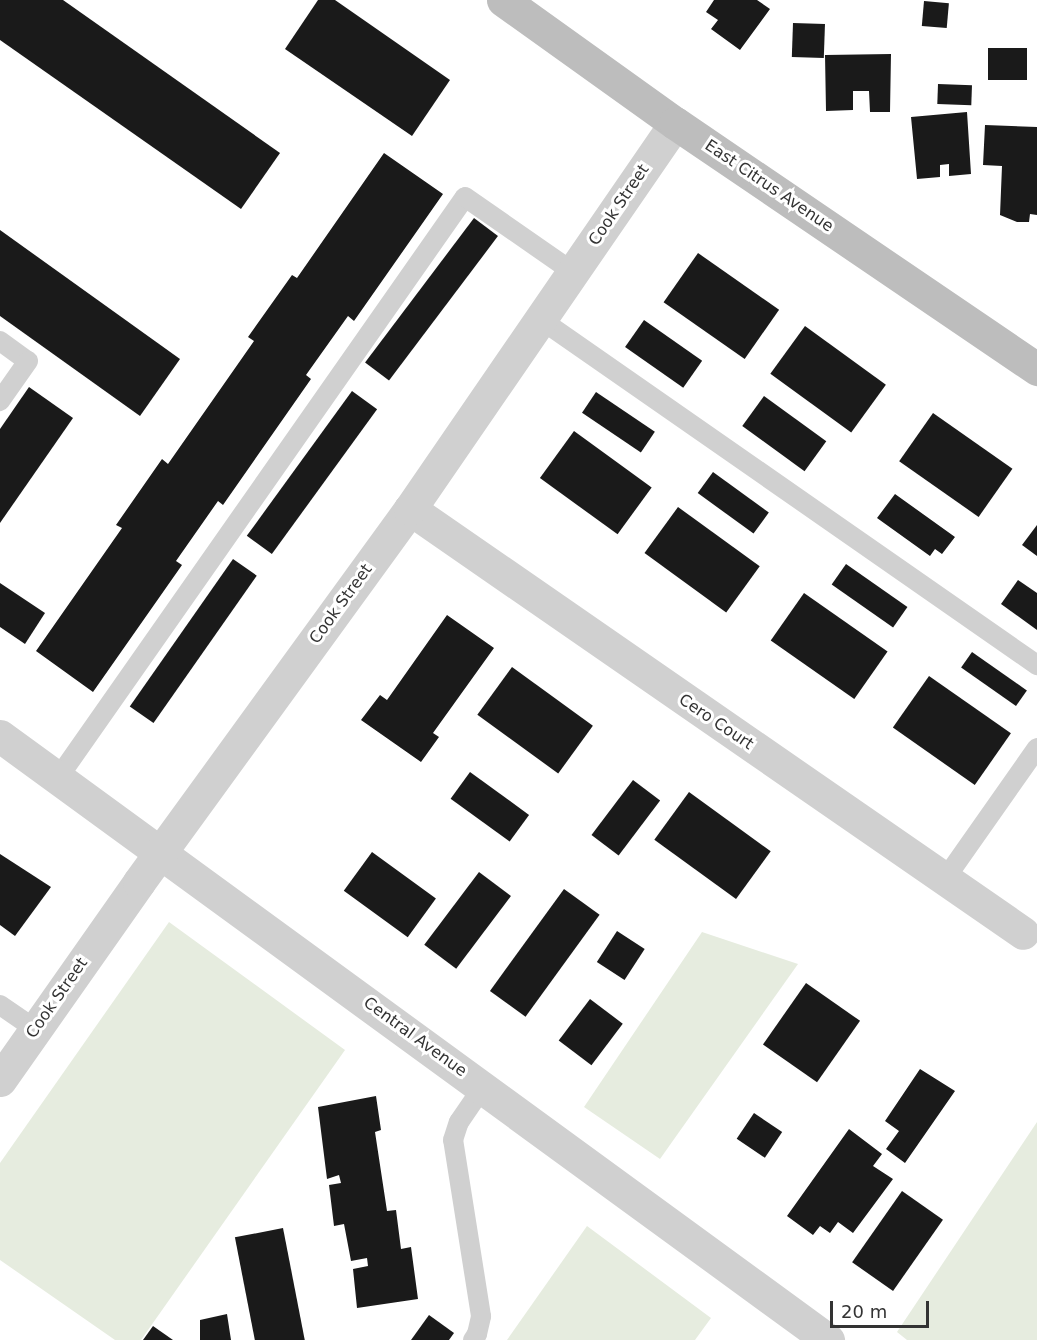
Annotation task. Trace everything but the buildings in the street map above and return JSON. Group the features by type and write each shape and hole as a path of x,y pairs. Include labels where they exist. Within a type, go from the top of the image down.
{"main road":[{"name":"East Citrus Avenue","path":"503,0 675,123 1037,369"}],"street":[{"name":"Cook Street","path":"0,1080 410,509 675,123"},
{"name":"Cero Court","path":"410,509 1023,933"},
{"name":"Central Avenue","path":"0,736 828,1340"}],"lane":[{"path":"58,778 465,196 573,272"},
{"path":"540,319 1037,665"},
{"path":"0,340 28,361 0,401"},
{"path":"945,879 1037,748"},
{"path":"0,1005 35,1029"},
{"path":"473,1340 477,1334 481,1316 453,1140 459,1122 483,1087"}],"shaded area":[{"path":"169,922 345,1050 141,1340 115,1340 0,1260 0,1163"},
{"path":"702,932 798,964 660,1159 584,1107"},
{"path":"1037,1122 1037,1340 907,1340 897,1332"},
{"path":"587,1226 711,1318 695,1340 507,1340"}]}
